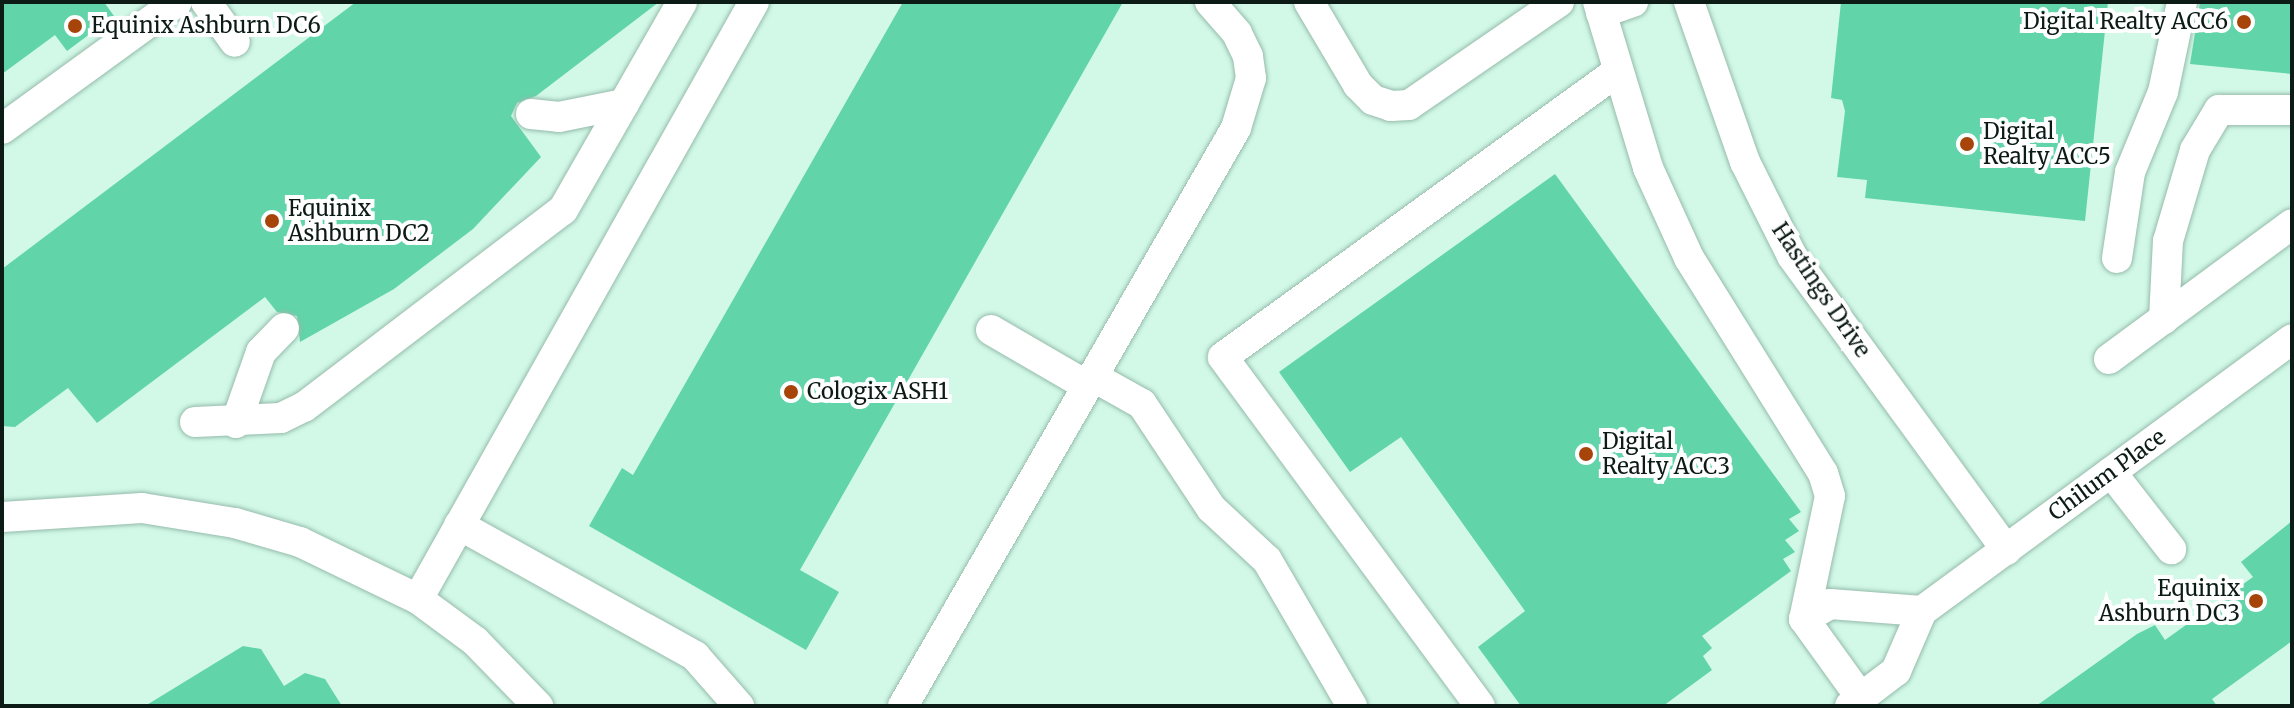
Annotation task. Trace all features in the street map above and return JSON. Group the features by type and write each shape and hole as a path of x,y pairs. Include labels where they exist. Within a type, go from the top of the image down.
{"street":[{"path":"2,129 177,2"},
{"path":"206,2 235,42"},
{"path":"195,422 236,423 281,418 304,407 563,210 682,2"},
{"path":"418,599 754,2"},
{"path":"903,706 1247,100 1248,56 1237,33 1210,2"},
{"path":"1309,2 1358,85 1373,100 1391,106 1409,105 1559,2"},
{"path":"1633,2 1600,8 1648,168 1689,258 1823,473 1830,496 1804,619 1856,702 1896,671 1922,611 1830,604 1804,619"},
{"name":"Hastings Drive","path":"1689,2 1739,149 1792,256 2006,550"},
{"path":"2117,258 2130,172 2163,92 2182,2"},
{"path":"1480,706 1223,357 1617,72"},
{"path":"531,114 559,117 624,104"},
{"path":"2164,319 2168,241 2203,137 2219,110 2292,110"},
{"path":"2109,359 2292,224"},
{"path":"236,423 261,352 284,328"},
{"path":"991,330 1142,404 1211,508 1267,560 1352,706"},
{"name":"Chilum Place","path":"1922,611 2292,339"},
{"path":"2111,472 2171,549"},
{"path":"2,517 89,509 188,513 300,542 418,599 475,641 538,706"},
{"path":"459,525 695,656 739,706"}],"building":[{"path":"2,2 104,2 114,16 67,51 55,35 2,74"},
{"name":"Equinix Ashburn DC2","path":"356,2 659,2 536,96 517,103 511,116 541,157 473,229 394,289 300,342 297,316 277,312 265,297 97,423 68,388 15,427 2,426 2,269"},
{"name":"Cologix ASH1","path":"903,2 1123,2 800,570 839,592 806,650 589,526 622,468 633,475"},
{"name":"Digital Realty ACC5","path":"1841,2 2108,2 2085,221 1865,198 1867,180 1837,177 1845,111 1842,100 1831,98"},
{"name":"Digital Realty ACC6","path":"2200,2 2292,2 2292,74 2190,64"},
{"name":"Digital Realty ACC3","path":"1555,174 1801,512 1789,519 1799,531 1785,540 1795,552 1783,559 1791,571 1702,636 1712,648 1703,656 1712,670 1663,706 1521,706 1478,647 1525,611 1401,437 1350,472 1279,372"},
{"name":"Equinix Ashburn DC3","path":"2292,521 2292,641 2212,699 2217,706 2036,706 2137,634 2155,625 2165,640 2253,577 2241,562"},
{"path":"243,646 261,649 284,686 305,673 325,679 342,706 145,706"}],"place":[{"name":"Digital Realty ACC6","path":"2244,22"},
{"name":"Equinix Ashburn DC6","path":"75,26"},
{"name":"Digital Realty ACC5","path":"1967,144"},
{"name":"Equinix Ashburn DC2","path":"272,221"},
{"name":"Cologix ASH1","path":"791,392"},
{"name":"Digital Realty ACC3","path":"1586,454"},
{"name":"Equinix Ashburn DC3","path":"2256,601"}]}
